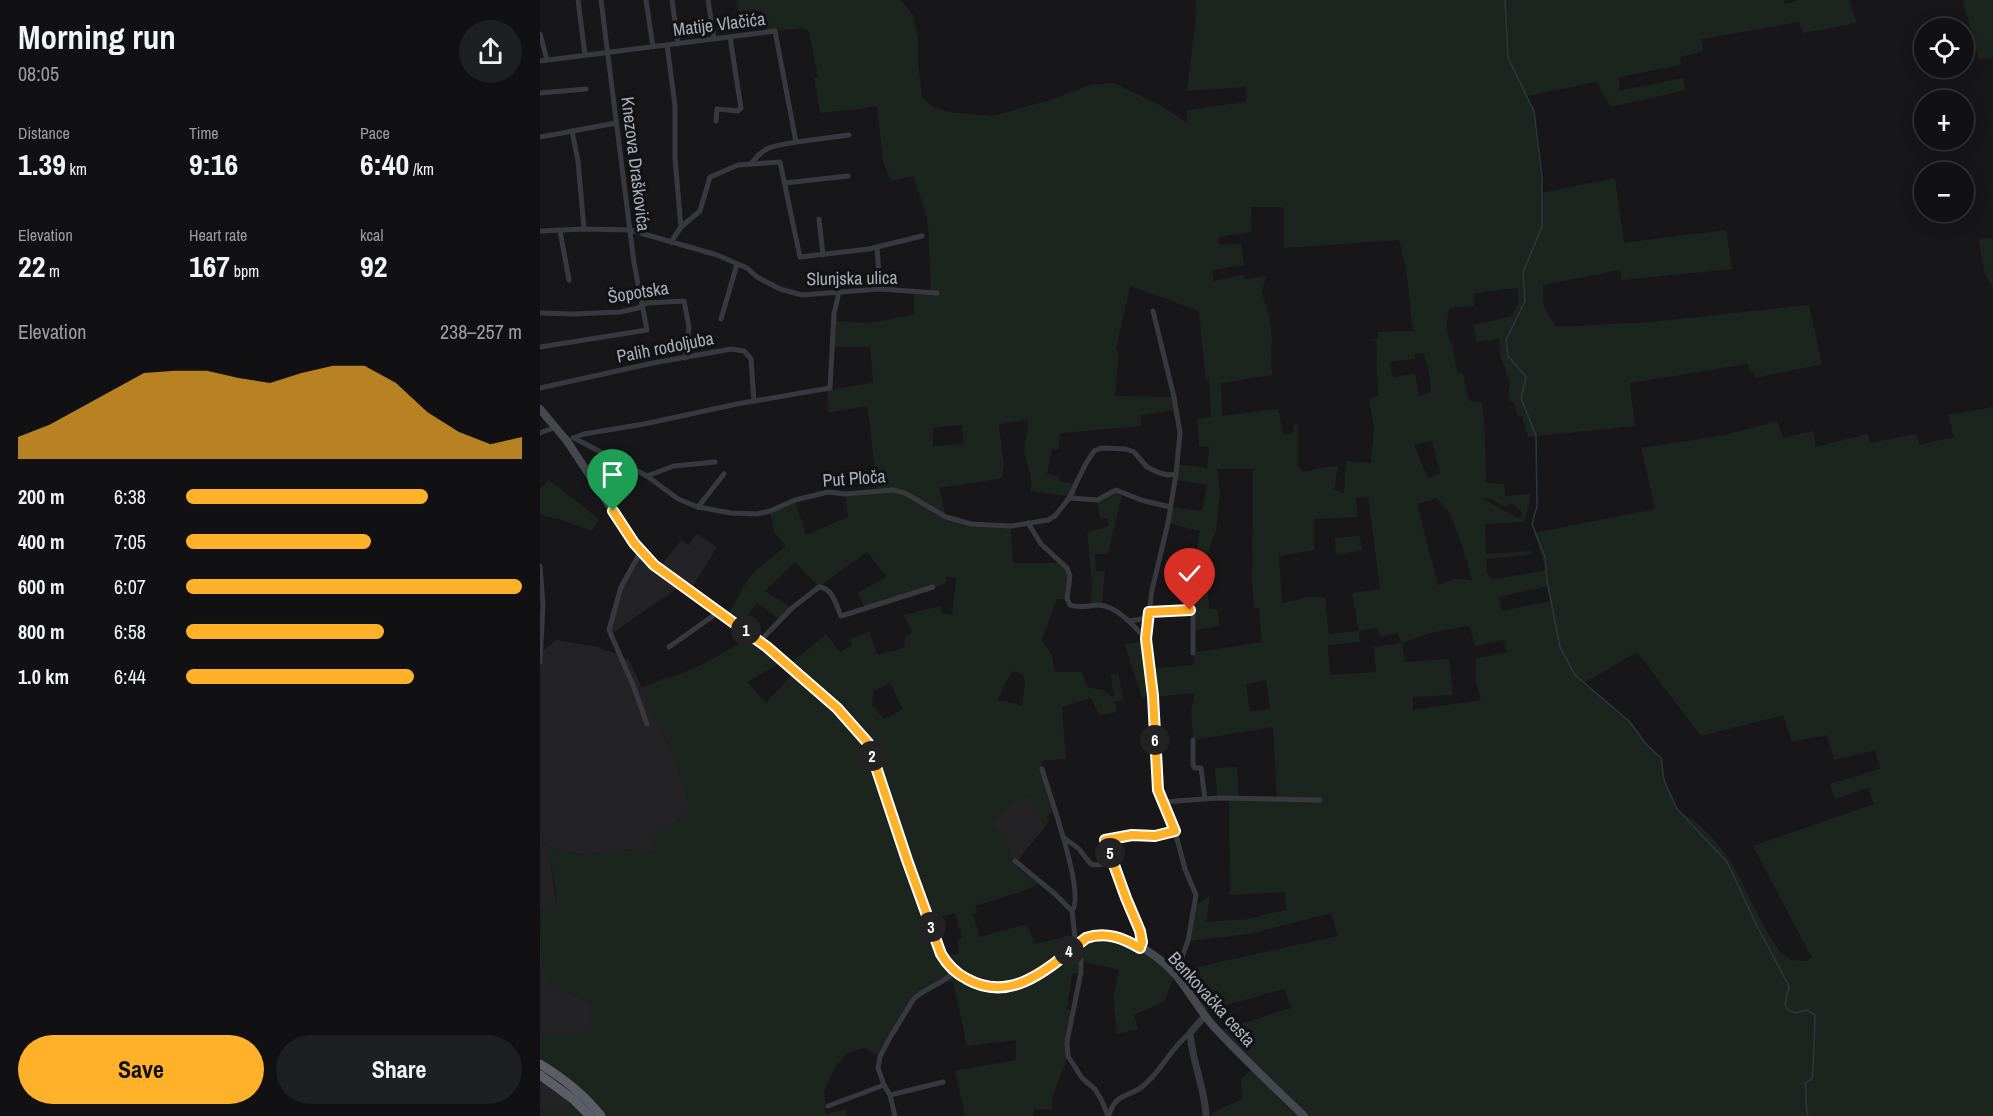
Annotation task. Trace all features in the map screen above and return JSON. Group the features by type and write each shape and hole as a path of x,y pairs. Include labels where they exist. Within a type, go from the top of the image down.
{"highway":[{"path":"540,1065 576,1090 601,1116"},
{"path":"540,1075 573,1099 590,1116"}],"main road":[{"name":"Benkovačka cesta","path":"540,410 571,440 640,551 654,565 760,641 837,708 868,743 928,921 947,965 978,985 999,988 1015,986 1031,980 1086,938 1096,934 1119,937 1153,956 1175,975 1204,1017 1304,1116"}],"street":[{"path":"578,0 585,55"},
{"name":"Knezova Draškovića","path":"540,347 647,330 634,262 601,0"},
{"path":"646,0 653,47"},
{"path":"672,0 678,44"},
{"path":"708,0 714,39"},
{"name":"Matije Vlačića","path":"543,61 775,31 795,142"},
{"path":"540,34 543,61"},
{"path":"716,121 717,109 738,111 741,108 730,37"},
{"path":"667,45 675,106 675,159 681,227"},
{"path":"540,93 586,89"},
{"path":"540,137 616,123"},
{"path":"572,130 578,161 584,229"},
{"path":"752,163 759,153 767,148 849,135"},
{"path":"671,242 681,227 700,211 710,177 738,165 780,162 800,256 877,248 922,236"},
{"path":"785,183 848,176"},
{"path":"819,219 823,255"},
{"name":"Slunjska ulica","path":"540,231 630,230 717,255 780,289 802,295 880,289 937,293"},
{"path":"560,231 569,280"},
{"path":"877,248 880,289"},
{"path":"721,319 737,264"},
{"path":"571,440 585,434 830,388 834,314 839,292"},
{"name":"Šopotska","path":"540,313 620,312 647,303 677,300 684,302 689,327 685,358"},
{"path":"1153,311 1174,397 1180,433 1168,523 1152,590 1146,639 1153,696 1158,790 1175,831 1185,869 1196,895 1190,933 1175,975"},
{"name":"Palih rodoljuba","path":"540,388 731,350 744,351 751,359 754,401"},
{"path":"540,433 556,427"},
{"name":"Put Ploča","path":"571,440 647,476 678,499 698,507 731,513 757,514 828,492 845,494 893,490 905,493 946,517 971,524 1011,526 1048,520 1055,516 1069,498 1094,451 1101,448 1126,449 1134,452 1148,467 1157,472 1167,475 1176,474"},
{"path":"647,476 674,466 715,462"},
{"path":"698,507 724,474"},
{"path":"1069,498 1097,500 1116,490 1140,500 1170,507"},
{"path":"1028,523 1041,544 1066,568 1070,576 1068,599 1070,605 1082,607 1102,605 1129,621 1146,639"},
{"path":"640,551 621,587 609,630 647,724"},
{"path":"540,566 543,605 540,662"},
{"path":"760,641 792,608 819,587 825,587 830,591 841,616 933,587"},
{"path":"1129,621 1149,615 1190,610 1193,612 1193,653"},
{"path":"669,647 720,611"},
{"path":"1192,740 1193,765 1195,768 1201,768 1205,799"},
{"path":"1042,769 1064,838 1077,899 1072,911"},
{"path":"1163,802 1205,799 1320,800"},
{"path":"1140,948 1142,942 1140,931 1105,840 1132,835 1155,836 1175,831"},
{"path":"1064,838 1091,864 1113,863"},
{"path":"1016,861 1072,911 1081,972 1067,1042 1068,1056 1082,1078 1095,1089 1108,1116"},
{"path":"895,1116 890,1095 878,1068 880,1057 913,1000 920,992 949,979 954,971"},
{"path":"1108,1116 1115,1103 1127,1093 1142,1087 1180,1040 1190,1033 1204,1017"},
{"path":"1190,1033 1206,1116"},
{"path":"890,1095 943,1082"},
{"path":"828,1106 884,1085"}],"shaded area":[{"path":"736,0 901,0 913,15 918,38 922,97 932,107 949,112 992,116 1051,100 1090,85 1114,83 1160,105 1187,123 1187,110 1246,102 1246,87 1187,91 1196,0 1784,0 1785,4 1800,0 1849,0 1857,23 1803,33 1799,22 1701,39 1703,51 1680,57 1681,65 1619,77 1619,91 1683,78 1685,90 1611,107 1596,82 1527,96 1534,111 1542,193 1615,178 1624,243 1726,230 1732,269 1622,280 1620,270 1543,285 1544,306 1556,327 1651,322 1809,305 1822,364 1755,378 1754,371 1750,372 1748,364 1630,383 1635,426 1528,437 1522,416 1518,416 1514,403 1508,399 1510,383 1500,355 1499,339 1477,342 1473,325 1512,316 1519,302 1517,288 1474,293 1474,306 1449,308 1446,330 1453,348 1457,372 1463,374 1469,401 1482,402 1486,483 1504,484 1505,496 1531,494 1524,522 1485,524 1486,554 1530,551 1532,554 1487,559 1486,572 1492,580 1546,570 1534,533 1655,509 1641,448 1725,435 1777,421 1783,438 1813,431 1816,447 1868,434 1870,443 1916,434 1920,445 1954,437 1948,415 1993,407 1993,1116 1212,1116 1212,1113 1242,1099 1241,1079 1254,1067 1218,1031 1291,1008 1284,989 1201,1012 1184,981 1189,969 1338,936 1331,913 1250,934 1188,941 1195,906 1210,895 1206,922 1248,919 1286,910 1285,892 1230,895 1229,799 1218,798 1215,768 1237,767 1239,799 1277,799 1273,727 1193,740 1191,710 1195,693 1142,698 1125,645 1140,641 1149,669 1193,665 1194,653 1262,642 1259,608 1254,608 1252,579 1253,469 1217,469 1220,494 1216,531 1206,563 1209,609 1218,610 1219,626 1195,630 1193,576 1200,531 1168,523 1170,507 1202,511 1207,485 1175,480 1177,464 1207,468 1209,447 1199,446 1197,419 1211,417 1209,380 1206,381 1199,311 1130,286 1116,349 1119,351 1115,396 1174,397 1176,410 1141,415 1141,426 1061,433 1058,449 1052,449 1047,474 1060,476 1059,481 1075,484 1076,496 1097,498 1116,490 1123,491 1108,554 1095,554 1096,571 1105,571 1102,605 1091,606 1092,585 1087,532 1109,526 1108,518 1100,519 1097,500 1030,491 1031,475 1024,448 1028,428 1027,420 999,424 1004,465 1002,478 939,488 946,517 971,524 1011,526 1013,563 1061,563 1070,576 1067,599 1057,599 1042,640 1052,655 1055,672 1082,672 1087,687 1103,690 1111,696 1114,696 1111,675 1118,673 1124,700 1115,701 1117,712 1099,715 1091,698 1062,707 1066,759 1041,761 1054,811 1047,817 1049,821 1045,827 1029,797 1017,799 992,824 1005,835 1014,865 1038,884 975,906 977,913 973,914 980,937 1027,924 1035,944 1069,936 1076,946 1096,935 1133,943 1175,975 1164,1002 1134,1015 1138,1029 1117,1034 1113,997 1119,970 1081,961 1081,972 1072,974 1067,1009 1074,1012 1067,1042 1068,1056 1052,1098 1052,1110 1034,1109 1033,1116 965,1116 955,1071 1016,1060 1016,1040 967,1046 953,982 941,981 920,992 880,1057 864,1048 847,1053 835,1067 824,1091 826,1114 846,1109 847,1116 540,1116 540,1108 567,1113 573,1094 540,1070 540,1035 582,1034 592,1023 591,1008 581,998 549,986 542,957 540,911 556,905 555,884 548,848 540,847 540,834 548,847 583,855 623,849 655,851 651,839 691,810 670,749 642,688 697,667 748,638 779,664 747,682 766,703 795,671 788,664 826,634 840,652 852,645 850,639 869,631 878,655 904,648 905,637 912,632 904,615 941,606 942,614 952,615 956,578 947,577 945,584 865,608 857,593 887,577 867,552 819,587 795,562 765,591 792,608 781,620 757,603 740,626 727,616 747,581 757,569 786,546 774,532 770,511 795,500 806,535 848,517 845,494 877,491 866,406 828,413 827,390 873,383 870,347 834,347 836,321 868,323 914,315 914,292 931,293 926,214 913,176 891,181 883,161 877,106 820,113 814,78 818,77 809,32 802,28 767,32 761,10 739,12","holes":["1251,207 1284,207 1284,248 1399,240 1406,269 1413,331 1378,332 1378,339 1371,340 1376,341 1378,396 1369,398 1374,429 1371,463 1346,461 1344,493 1334,490 1338,466 1304,472 1298,467 1298,424 1293,427 1294,433 1284,435 1278,409 1222,416 1221,383 1272,375 1272,339 1270,318 1262,293 1266,276 1244,279 1243,275 1214,281 1212,270 1244,265 1241,244 1219,245 1218,237 1252,232","1423,353 1428,367 1431,392 1419,396 1415,373 1393,378 1390,364 1394,361 1415,359 1415,354","962,425 964,444 933,446 933,428","1432,441 1440,473 1428,478 1414,445","1368,497 1380,589 1352,593 1359,631 1329,634 1325,598 1308,597 1282,603 1279,556 1314,550 1314,519 1358,517 1356,498","1436,497 1450,514 1472,580 1454,579 1438,585 1417,504","1486,497 1506,507 1510,503 1522,513 1520,519 1483,499","1548,586 1550,601 1502,611 1498,597","1469,626 1475,646 1504,640 1507,652 1476,659 1476,681 1481,700 1413,710 1413,697 1453,695 1449,659 1405,662 1402,643 1438,631","1378,628 1380,637 1397,633 1402,643 1374,647 1376,672 1330,675 1328,645 1360,642 1359,631","1637,652 1701,736 1783,715 1792,742 1827,735 1834,760 1875,750 1880,769 1830,784 1835,799 1868,788 1874,804 1753,846 1812,958 1807,961 1791,960 1779,951 1733,865 1716,842 1697,823 1677,809 1664,780 1661,758 1646,744 1629,721 1584,683","1012,671 1023,674 1025,684 1022,705 997,700","1266,680 1270,709 1250,711 1246,684","890,683 903,709 884,719 872,705 873,691","955,913 962,938 958,940 959,954 941,954 929,920"]},
{"path":"1963,0 1993,0 1993,58 1979,60 1974,41 1974,18 1968,18"},
{"path":"1993,238 1993,286 1984,271 1979,239"},
{"path":"549,480 599,519 592,531 540,515 540,489"},
{"path":"697,534 717,547 690,591 682,585 614,632 609,630 621,587 641,551 661,566 681,540 689,545"},
{"path":"1360,536 1362,550 1336,555 1335,538"},
{"path":"556,640 599,647 629,660 670,749 691,810 651,839 655,851 623,849 584,855 549,847 556,905 540,911 540,847 548,847 540,834 540,654"},
{"path":"1030,797 1045,827 1014,865 1005,835 992,824 1017,799"},
{"path":"540,918 542,957 549,986 581,998 591,1008 592,1023 583,1034 540,1035"},
{"path":"540,1070 573,1093 566,1116 540,1116"}],"waterway":[{"path":"1505,0 1508,58 1534,111 1542,177 1542,227 1523,272 1525,301 1506,340 1508,356 1526,377 1521,398 1536,436 1537,506 1532,524 1545,557 1547,581 1560,647 1575,675 1629,721 1646,744 1661,758 1664,780 1677,809 1727,862 1789,986 1785,1004 1788,1010 1795,1013 1807,1010 1815,1015 1812,1079 1805,1083 1808,1116"}],"route":[{"path":"613,511 640,551 654,565 767,647 837,708 858,730 868,743 941,954 947,965 954,971 978,985 999,988 1015,986 1031,980 1086,938 1096,934 1119,937 1140,948 1142,942 1140,931 1105,840 1132,835 1155,836 1175,831 1158,790 1153,696 1146,639 1149,612 1190,610"}]}
